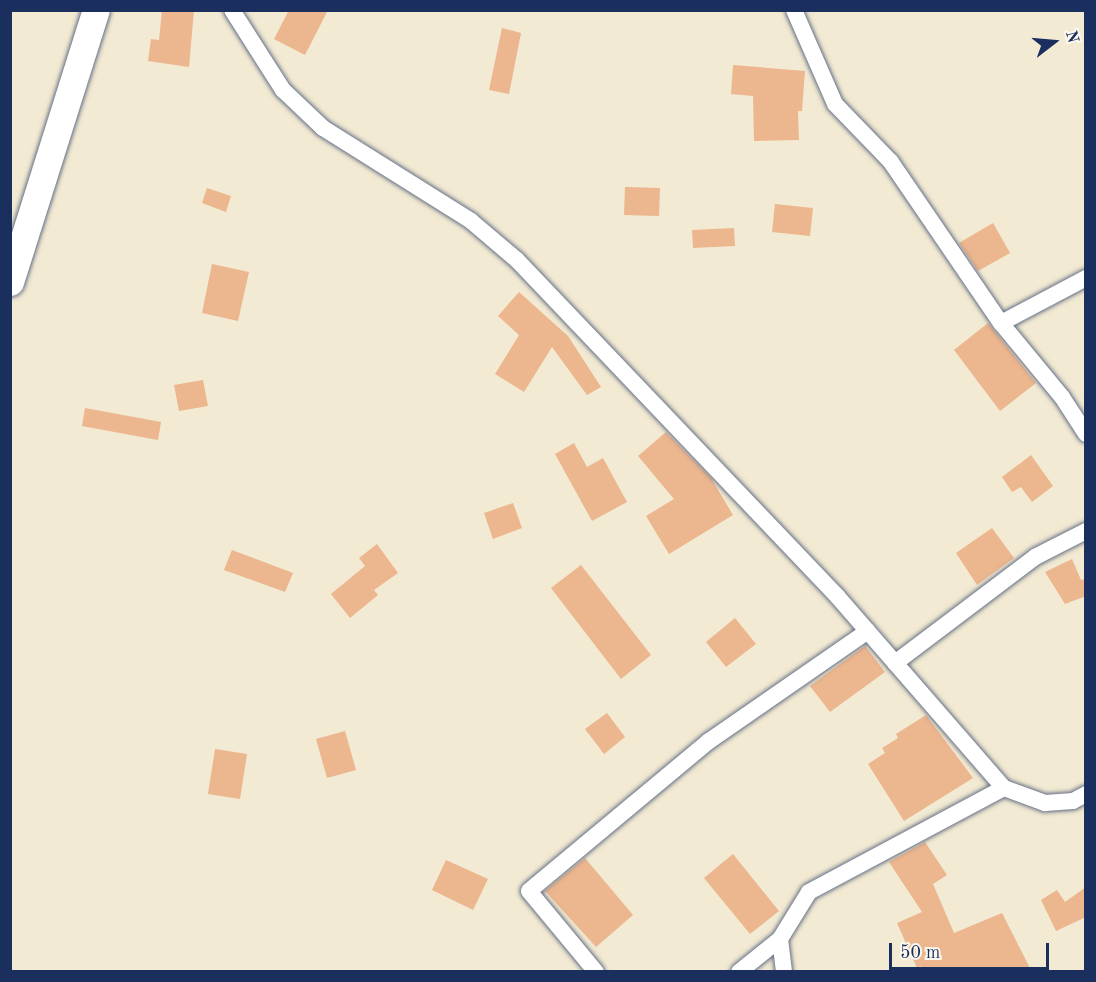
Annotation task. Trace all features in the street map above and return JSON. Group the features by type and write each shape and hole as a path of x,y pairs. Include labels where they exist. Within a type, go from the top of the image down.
{"highway":[{"path":"10,282 96,10"}],"street":[{"path":"232,10 283,90 323,128 471,221 517,260 868,631 1005,788 1045,803 1073,801 1086,794"},
{"path":"794,10 835,104 891,162 1001,323 1062,397 1086,434"},
{"path":"1001,323 1086,278"},
{"path":"895,663 1035,557 1086,531"},
{"path":"596,972 529,891 709,741 868,631"},
{"path":"739,972 780,939 809,892 1005,788"},
{"path":"780,939 784,972"}],"building":[{"path":"162,10 194,10 189,67 148,61 151,39 159,40"},
{"path":"289,10 328,10 305,55 274,39"},
{"path":"502,28 521,33 509,94 489,90"},
{"path":"733,65 805,71 802,111 798,111 799,140 754,141 753,96 731,94"},
{"path":"625,187 660,188 659,216 624,215"},
{"path":"207,188 231,196 226,212 202,203"},
{"path":"775,204 813,208 810,236 772,232"},
{"path":"993,223 1010,253 978,271 959,243"},
{"path":"734,228 735,246 693,248 692,230"},
{"path":"212,264 249,272 238,321 202,313"},
{"path":"519,292 568,336 601,387 587,395 552,347 524,392 495,374 519,335 498,316"},
{"path":"988,323 1036,383 1000,411 954,350"},
{"path":"203,380 208,406 179,411 174,385"},
{"path":"85,408 161,422 158,440 82,426"},
{"path":"666,432 711,478 733,515 669,554 646,516 674,499 638,456"},
{"path":"574,443 587,467 603,458 627,502 592,521 555,454"},
{"path":"1031,455 1053,486 1032,502 1021,487 1012,492 1002,477"},
{"path":"513,503 522,528 493,539 484,513"},
{"path":"992,528 1014,558 977,585 956,553"},
{"path":"377,544 398,573 374,590 378,595 350,618 331,594 365,566 359,558"},
{"path":"232,550 293,573 285,592 224,570"},
{"path":"1072,559 1081,580 1086,579 1086,596 1065,604 1045,572"},
{"path":"581,565 651,655 621,679 551,588"},
{"path":"735,618 756,644 726,667 706,642"},
{"path":"865,646 885,672 830,712 810,686"},
{"path":"607,713 625,737 604,754 585,729"},
{"path":"926,715 973,778 904,821 868,764 885,753 882,748 898,738 896,734"},
{"path":"345,731 356,770 327,778 316,739"},
{"path":"215,749 247,754 240,799 208,794"},
{"path":"925,842 947,875 933,884 954,933 1002,913 1032,972 923,972 921,966 917,968 897,923 922,912 889,862"},
{"path":"733,854 779,911 750,934 704,878"},
{"path":"585,858 633,915 596,947 545,891"},
{"path":"446,860 488,879 473,910 432,890"},
{"path":"1086,887 1086,917 1056,931 1041,900 1057,890 1065,902"}]}
